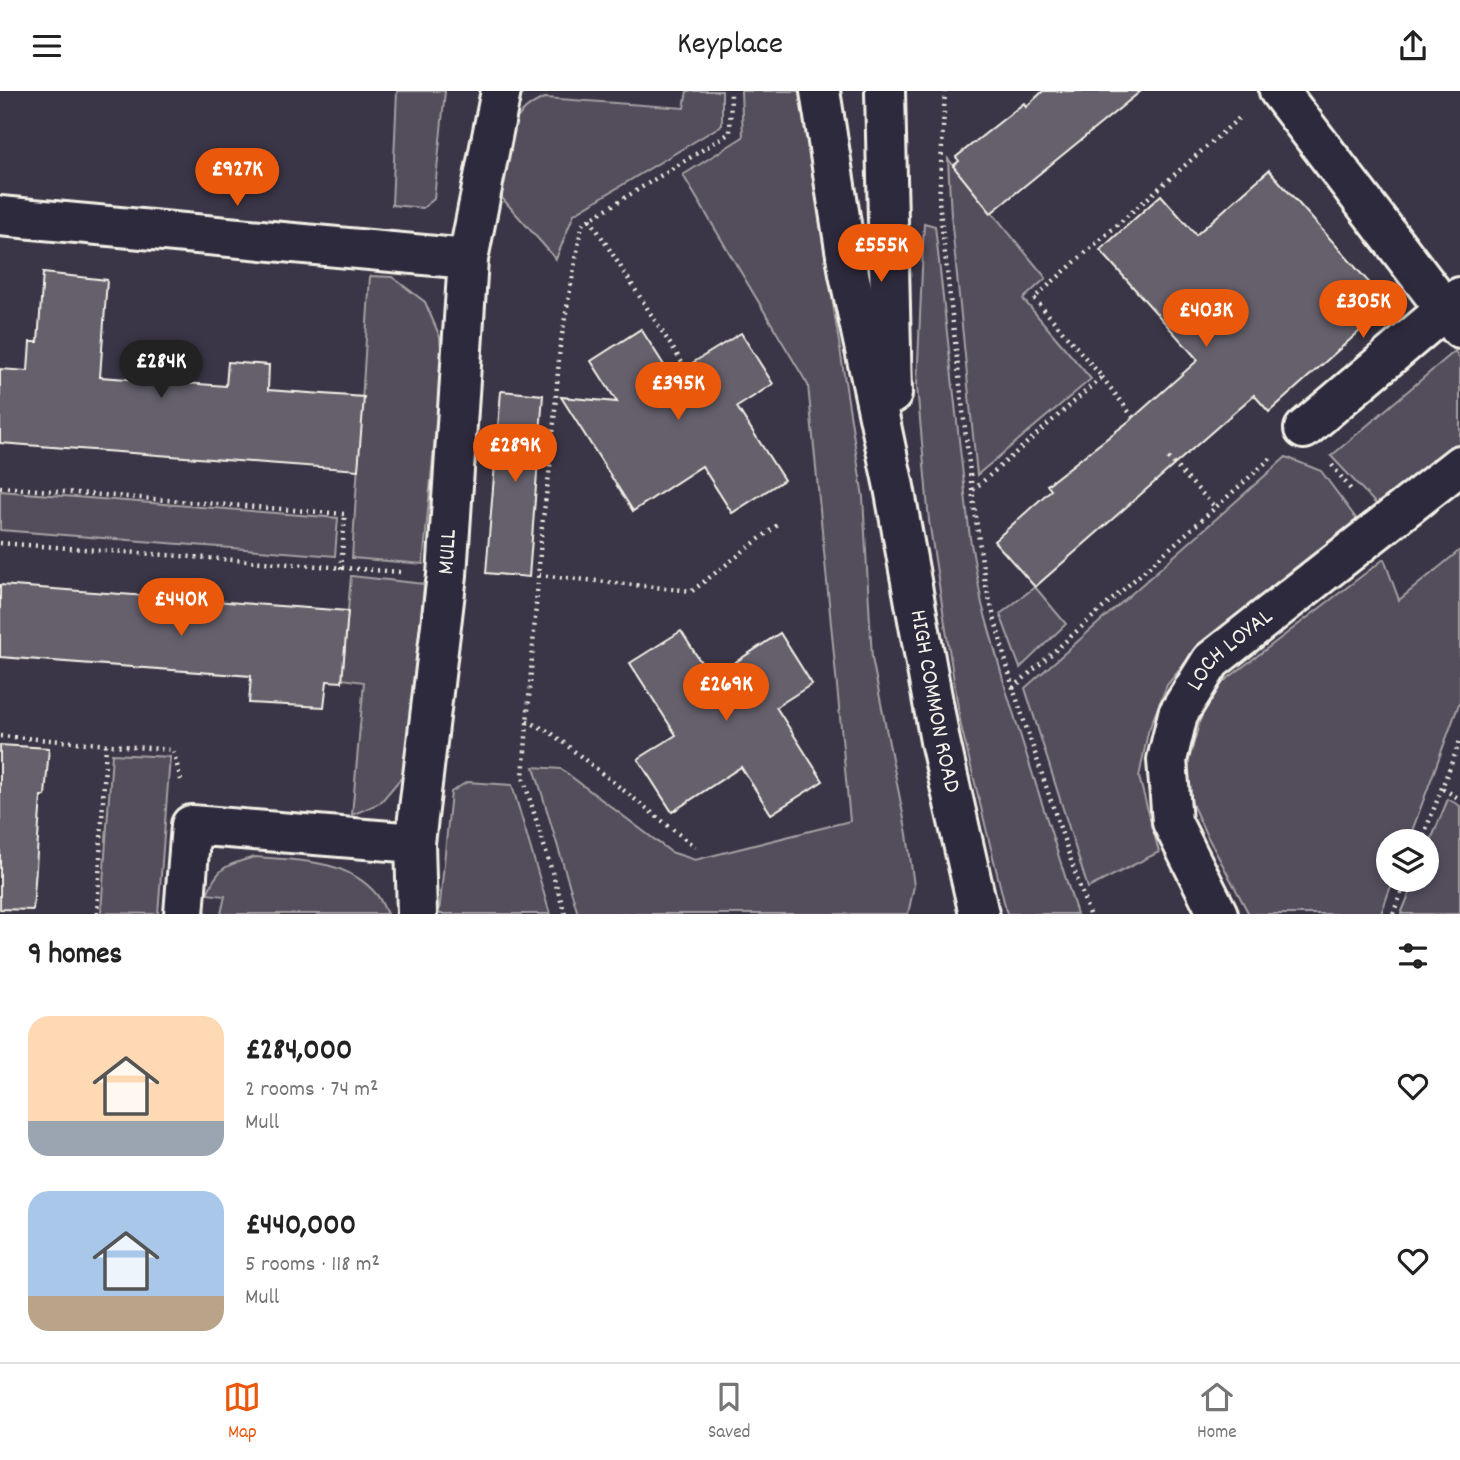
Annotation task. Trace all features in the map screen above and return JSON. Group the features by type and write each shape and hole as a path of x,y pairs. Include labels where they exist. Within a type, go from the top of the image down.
{"street":[{"name":"MULL","path":"417,914 415,843 447,575 468,259 501,91"},
{"name":"HIGH COMMON ROAD","path":"820,91 849,274 894,487 940,741 979,914"},
{"name":"HIGH COMMON ROAD","path":"885,91 894,487"},
{"path":"1264,100 1455,312 1304,429"},
{"path":"0,216 468,259"},
{"name":"LOCH LOYAL","path":"1218,914 1172,822 1167,759 1178,714 1211,661 1460,465"},
{"path":"184,914 191,825 415,843"}],"path":[{"path":"565,914 523,777 538,575 560,347 582,224 730,133 731,91"},
{"path":"945,91 939,201 985,583 1013,688 1089,914"},
{"path":"1133,418 1102,377 1034,298 1264,100"},
{"path":"590,219 699,389"},
{"path":"972,490 1102,377"},
{"path":"1013,688 1304,429 1381,527"},
{"path":"1168,458 1215,507"},
{"path":"0,487 345,514 341,569"},
{"path":"538,575 692,591 780,523"},
{"path":"0,543 447,575"},
{"path":"527,721 550,732 695,846"},
{"path":"0,736 173,750 191,825"},
{"path":"1427,829 1460,741"},
{"path":"97,914 106,745"},
{"path":"1443,789 1460,799"},
{"path":"1393,914 1401,892"}],"shaded area":[{"path":"397,91 445,91 434,199 423,208 392,205"},
{"path":"687,91 722,91 722,125 574,214 556,259 502,198 507,139 512,126 531,105 545,98 684,108"},
{"path":"741,91 800,91 863,497 872,658 907,834 914,886 908,914 578,914 534,767 561,769 671,852 695,860 850,821 808,385 683,175 743,137"},
{"path":"948,159 1046,278 1023,299 1091,379 977,475 951,216"},
{"path":"924,223 935,226 970,538 982,604 1006,690 1077,914 1007,914 961,726 929,521 917,386"},
{"path":"370,276 392,277 425,302 440,337 442,360 423,564 352,558"},
{"path":"1455,351 1460,359 1460,445 1378,506 1331,456"},
{"path":"1286,457 1321,471 1358,521 1198,647 1167,685 1148,732 1139,777 1159,852 1088,888 1025,688"},
{"path":"0,491 338,518 335,556 0,530"},
{"path":"1460,550 1460,701 1413,829 1376,829 1376,892 1389,892 1381,914 1249,914 1186,791 1189,760 1203,710 1223,682 1384,559 1399,600"},
{"path":"351,576 424,584 409,750 402,777 380,803 352,815 364,682 342,679"},
{"path":"1035,587 1066,624 1020,668 1000,614"},
{"path":"112,754 170,757 158,914 101,913"},
{"path":"467,782 512,785 550,914 439,914 451,792"},
{"path":"1448,799 1460,806 1460,914 1401,914 1410,892 1439,892 1439,829 1436,829"},
{"path":"255,857 304,861 351,874 377,895 387,914 221,914 225,896 207,894 216,877 225,868"}],"building":[{"path":"1043,91 1141,91 991,213 953,166 959,161 956,157 1024,103 1026,107"},
{"path":"1269,170 1389,305 1269,412 1254,395 1035,587 994,541 1051,490 1047,485 1133,418 1198,360 1100,250 1161,195 1196,235"},
{"path":"43,273 107,280 100,377 226,386 228,362 269,365 268,390 364,397 358,470 0,443 0,369 28,371 30,342 38,342"},
{"path":"641,329 671,376 741,333 773,384 737,407 784,480 732,513 702,466 633,511 561,397 617,402 591,361"},
{"path":"501,391 543,395 529,577 486,573"},
{"path":"0,585 348,611 342,682 327,681 324,707 249,703 251,676 0,657"},
{"path":"681,631 711,678 780,633 812,684 776,707 823,781 771,814 741,767 672,812 638,759 676,735 630,663"},
{"path":"0,745 49,748 45,796 41,796 33,910 0,909"}]}
